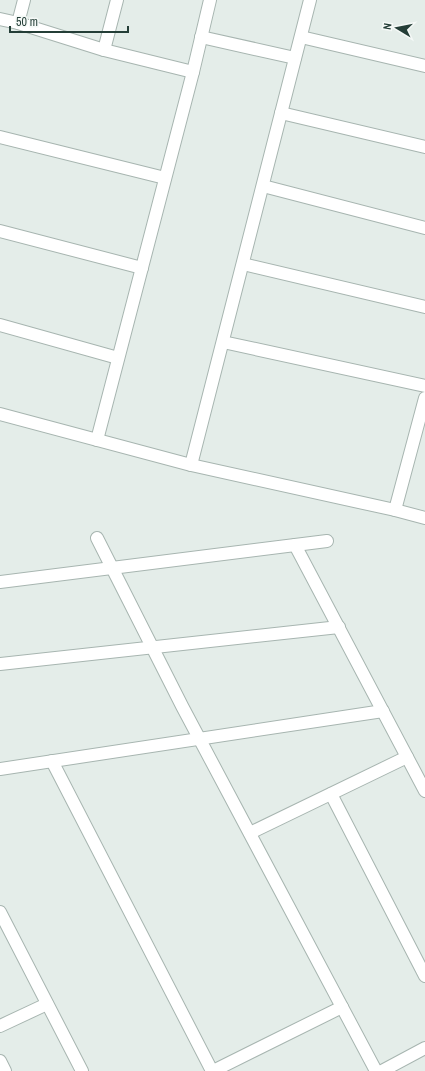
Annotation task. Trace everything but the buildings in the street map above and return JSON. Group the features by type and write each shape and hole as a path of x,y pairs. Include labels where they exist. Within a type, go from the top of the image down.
{"street":[{"path":"18,23 24,0"},
{"path":"104,50 117,0"},
{"path":"97,440 193,72 210,0"},
{"path":"191,465 310,0"},
{"path":"0,19 18,23 104,50 193,72"},
{"path":"201,37 295,58"},
{"path":"301,37 425,66"},
{"path":"281,113 425,147"},
{"path":"0,136 165,178"},
{"path":"263,186 425,228"},
{"path":"0,231 142,268"},
{"path":"243,264 425,307"},
{"path":"0,325 118,358"},
{"path":"223,342 425,386"},
{"path":"395,510 425,398"},
{"path":"0,414 191,465 425,518"},
{"path":"97,538 199,739 376,1071"},
{"path":"0,582 327,541"},
{"path":"295,545 425,791"},
{"path":"0,664 339,627"},
{"path":"0,768 383,711"},
{"path":"250,834 407,757"},
{"path":"52,761 212,1071 342,1007"},
{"path":"331,794 425,976"},
{"path":"0,912 82,1071"},
{"path":"0,1026 47,1004"},
{"path":"382,1071 425,1048"},
{"path":"0,1061 5,1071"}]}
